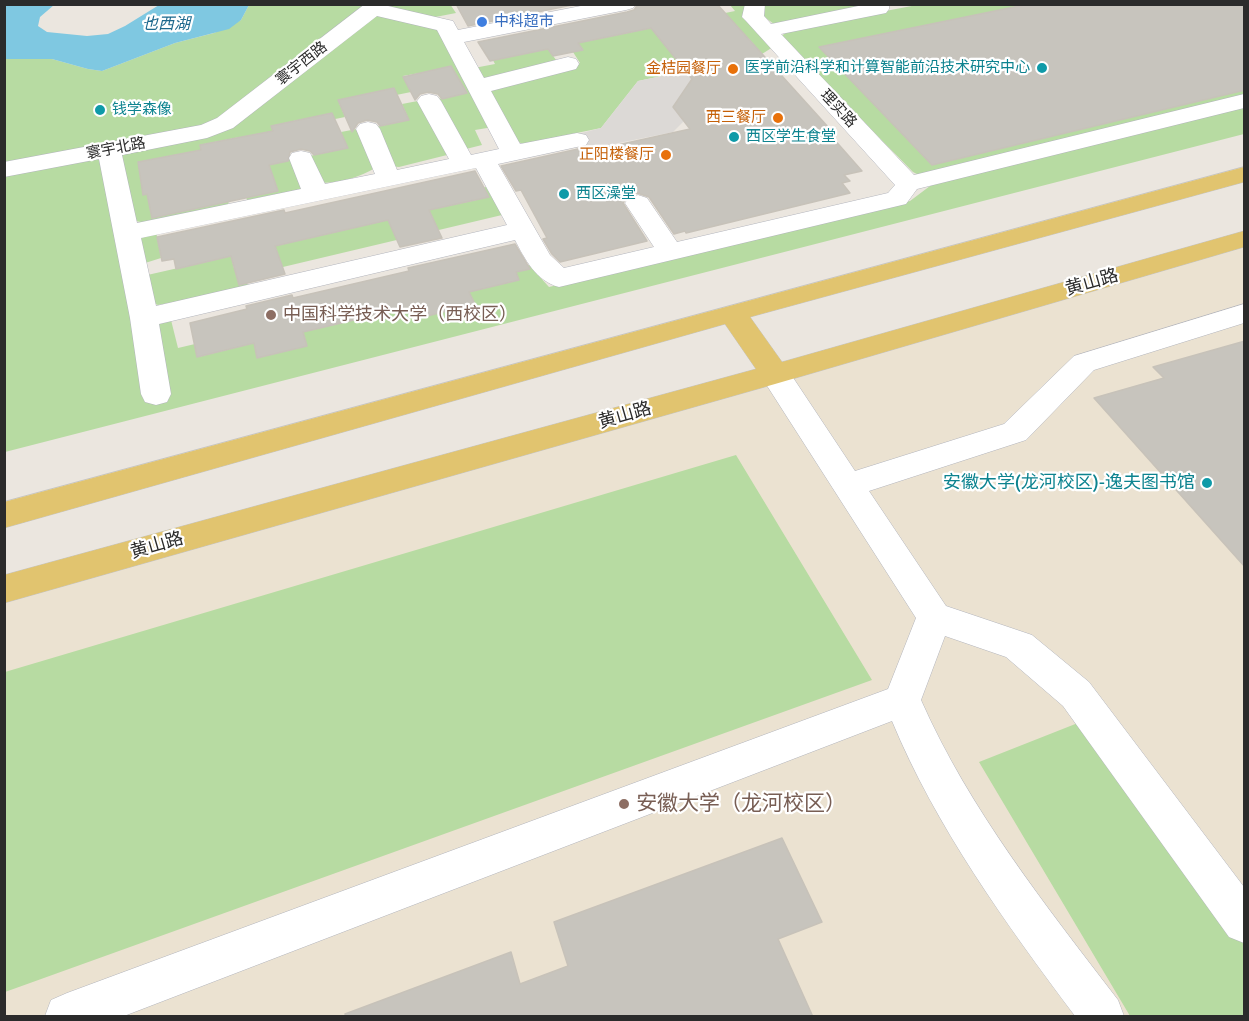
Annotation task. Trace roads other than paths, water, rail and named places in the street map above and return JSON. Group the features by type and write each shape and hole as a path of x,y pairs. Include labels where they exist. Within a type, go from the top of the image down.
{"main road":[{"path":"4,515 732,313 1245,174"},
{"name":"黄山路","path":"4,589 775,374 1245,239"},
{"path":"732,313 775,374"}],"street":[{"path":"457,48 626,4"},
{"name":"理实路","path":"755,4 753,16 908,184"},
{"path":"766,30 884,6"},
{"path":"376,7 445,26 513,153"},
{"name":"寰宇西路","path":"225,123 376,7"},
{"path":"457,48 499,50"},
{"path":"478,87 568,64"},
{"path":"429,101 522,230 539,261 559,278 897,199 908,184 1245,101"},
{"name":"寰宇北路","path":"4,170 207,131 225,123"},
{"path":"368,129 389,179"},
{"path":"127,233 239,202 316,194 577,140"},
{"path":"109,150 144,318 156,394"},
{"path":"301,158 316,194"},
{"path":"638,203 670,252"},
{"path":"144,318 522,230"},
{"path":"849,485 1015,432 1084,363 1245,313"},
{"path":"775,374 934,617 1019,646 1076,694 1245,922"},
{"path":"934,617 902,700 925,754 1015,901 1102,1017"},
{"path":"68,1017 902,700"}],"water":[{"name":"也西湖","path":"4,5 54,5 40,17 38,26 47,32 87,36 108,34 159,5 249,5 241,20 229,29 175,43 102,71 52,59 5,59"}],"place":[{"name":"中科超市","path":"482,22"},
{"name":"医学前沿科学和计算智能前沿技术研究中心","path":"1042,68"},
{"name":"金桔园餐厅","path":"733,69"},
{"name":"钱学森像","path":"100,110"},
{"name":"西三餐厅","path":"778,118"},
{"name":"西区学生食堂","path":"734,137"},
{"name":"正阳楼餐厅","path":"666,155"},
{"name":"西区澡堂","path":"564,194"},
{"name":"中国科学技术大学（西校区）","path":"271,315"},
{"name":"安徽大学(龙河校区)-逸夫图书馆","path":"1207,483"},
{"name":"安徽大学（龙河校区）","path":"624,804"}]}
